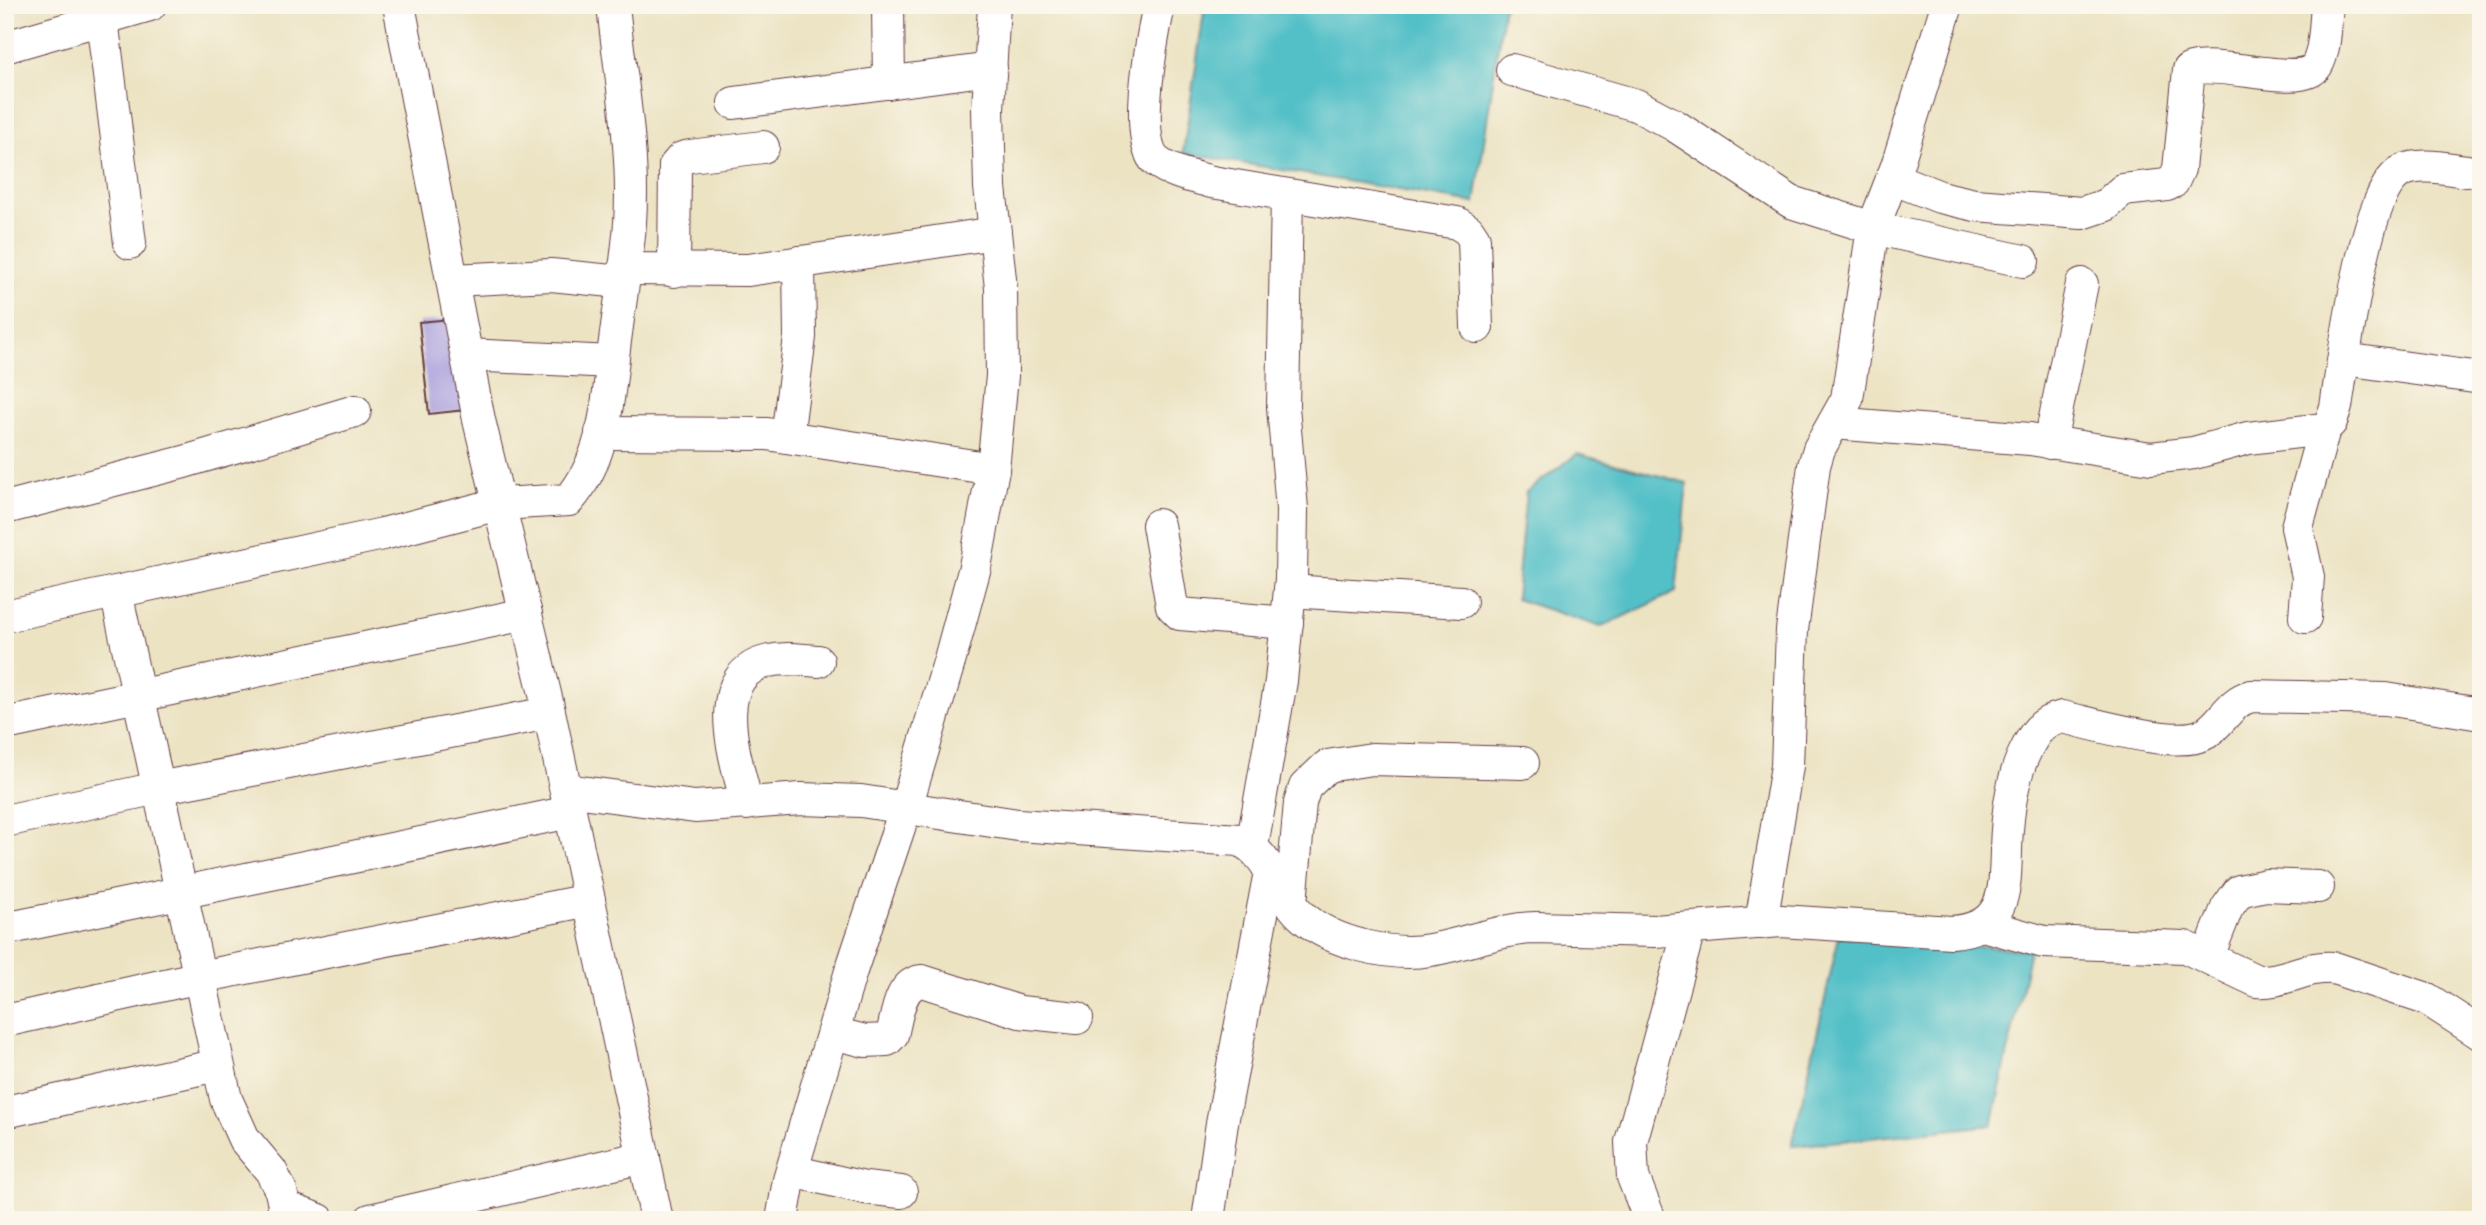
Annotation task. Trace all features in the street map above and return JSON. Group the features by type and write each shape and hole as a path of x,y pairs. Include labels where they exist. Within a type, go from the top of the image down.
{"street":[{"path":"5,47 150,5"},
{"path":"399,5 467,355 499,504 550,713 657,1220"},
{"path":"5,616 383,534 499,504 569,500 587,474 601,433 630,222 630,172 614,5"},
{"path":"888,5 889,83"},
{"path":"782,1220 792,1171 906,807 975,568 993,469 1002,376 1001,288 990,174 990,69 994,5"},
{"path":"1159,5 1149,52 1148,151 1155,161 1175,172 1212,182 1457,223 1468,230 1474,239 1477,327"},
{"path":"1761,923 1787,766 1792,629 1805,515 1819,449 1847,399 1872,228 1892,178 1947,5"},
{"path":"1892,178 1940,197 1975,205 2082,214 2106,205 2123,190 2167,185 2173,182 2179,169 2189,70 2214,66 2283,74 2310,71 2317,66 2321,53 2327,5"},
{"path":"102,19 130,243"},
{"path":"734,103 990,69"},
{"path":"1512,70 1636,105 1674,125 1791,202 1872,228 2023,261"},
{"path":"674,271 675,166 682,158 690,156 763,147"},
{"path":"2305,617 2308,577 2297,527 2324,429 2331,422 2336,407 2373,217 2392,177 2409,168 2467,171"},
{"path":"1252,846 1281,681 1290,591 1292,509 1283,407 1287,195"},
{"path":"453,280 748,270 995,233"},
{"path":"787,437 800,337 799,262"},
{"path":"2050,443 2082,285"},
{"path":"467,355 612,362"},
{"path":"2344,359 2481,378"},
{"path":"5,508 196,459 355,411"},
{"path":"1834,423 1942,430 2116,454 2174,456 2248,438 2324,429"},
{"path":"601,433 787,437 993,469"},
{"path":"1158,525 1172,606 1180,614 1287,624"},
{"path":"1290,591 1461,602"},
{"path":"116,592 218,1065 234,1121 271,1171 286,1214 319,1220"},
{"path":"5,724 526,614"},
{"path":"747,804 730,728 733,690 743,677 762,663 785,659 818,661"},
{"path":"5,929 568,801 695,807 801,799 862,801 1018,825 1222,838 1252,846 1303,918 1329,933 1355,942 1417,952 1516,929 1689,930 1808,921 1951,932 1969,931 1983,925 2000,904 2004,891 2007,831 2015,777 2030,740 2040,726 2050,720 2062,717 2171,739 2191,739 2205,733 2238,700 2251,696 2386,699 2481,714"},
{"path":"5,821 158,788 550,713"},
{"path":"1291,903 1300,803 1305,787 1327,766 1372,759 1523,763"},
{"path":"1208,1220 1222,1123 1270,872"},
{"path":"2208,956 2227,908 2239,891 2266,885 2318,887"},
{"path":"5,1021 200,977 589,900"},
{"path":"1983,925 2044,942 2185,947 2257,981 2270,982 2318,966 2334,968 2418,995 2447,1009 2481,1034"},
{"path":"1650,1220 1633,1177 1631,1142 1689,930"},
{"path":"833,1034 865,1041 887,1040 892,1035 907,988 913,982 922,981 1020,1012 1077,1018"},
{"path":"5,1112 218,1065"},
{"path":"370,1220 644,1157"},
{"path":"792,1171 865,1188 901,1192"}],"water":[{"path":"1205,5 1504,5 1475,203 1183,153"},
{"path":"1577,454 1687,483 1676,592 1601,627 1516,599 1526,492"},
{"path":"1839,936 2030,950 1992,1125 1792,1146"}],"building":[{"path":"451,319 465,410 429,414 419,322"}]}
